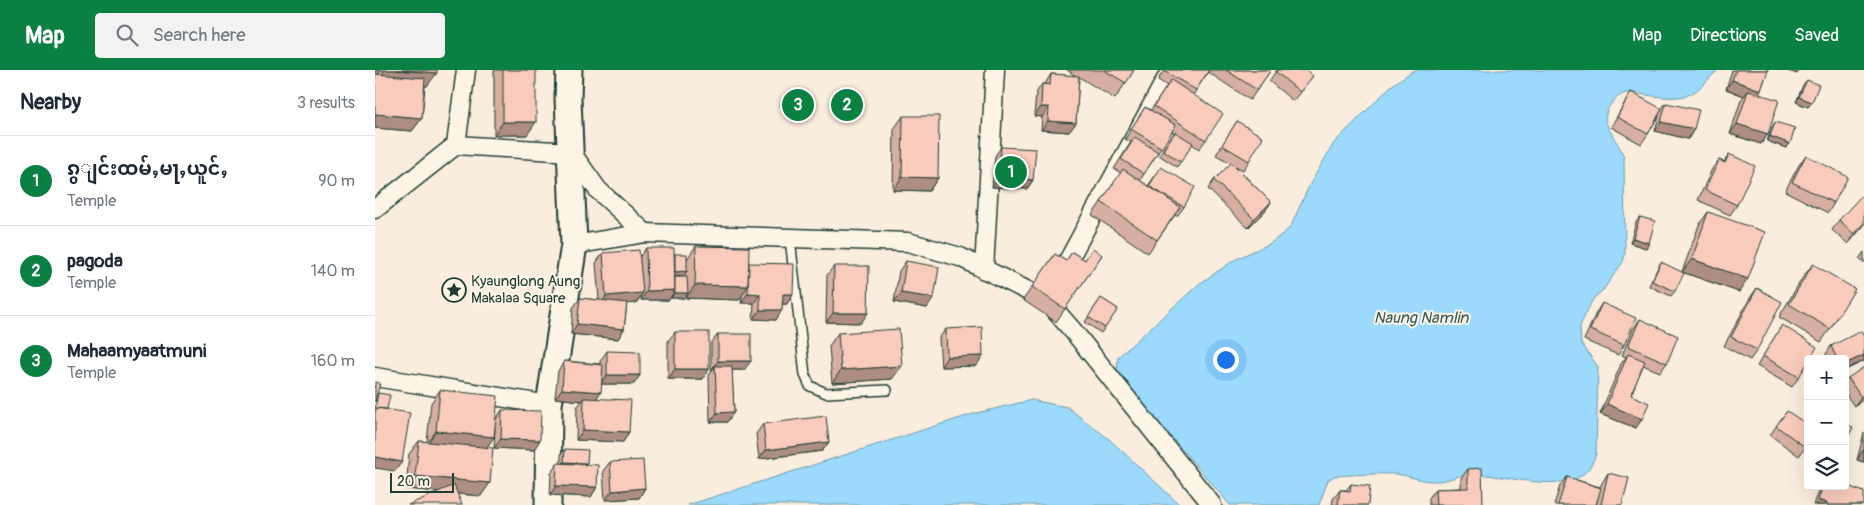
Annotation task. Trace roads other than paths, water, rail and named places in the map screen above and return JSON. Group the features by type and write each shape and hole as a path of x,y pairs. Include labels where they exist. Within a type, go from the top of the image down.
{"main road":[{"path":"547,505 549,405 574,245 568,98 569,70"}],"street":[{"path":"456,145 465,70"},
{"path":"984,270 995,70"},
{"path":"1046,300 1171,70"},
{"path":"375,209 456,145 571,152 598,190 645,233"},
{"path":"574,245 645,233 908,242 960,257 1046,300 1074,332 1212,505"},
{"path":"375,377 549,405"}],"lane":[{"path":"790,238 805,375 810,386 826,393 887,390"}],"water":[{"name":"Naung Namlin","path":"1414,70 1718,70 1700,87 1688,95 1667,97 1626,93 1614,100 1606,113 1606,122 1624,157 1625,254 1623,262 1603,290 1593,299 1580,326 1581,343 1598,367 1596,454 1589,469 1583,475 1563,482 1537,482 1473,474 1436,481 1395,474 1334,476 1328,480 1319,505 1230,505 1117,374 1118,357 1199,284 1236,259 1271,243 1290,228 1310,184 1334,143 1391,86"},
{"path":"1031,400 1067,407 1109,439 1180,505 688,505 973,414"}],"place":[{"name":"Mahaamyaatmuni","path":"798,105"},
{"name":"pagoda","path":"847,105"},
{"name":"ၵွျင်းထမ်ႇမႃႇယူင်ႇ","path":"1011,172"},
{"name":"Kyaunglong Aung Makalaa Square","path":"454,290"}]}
